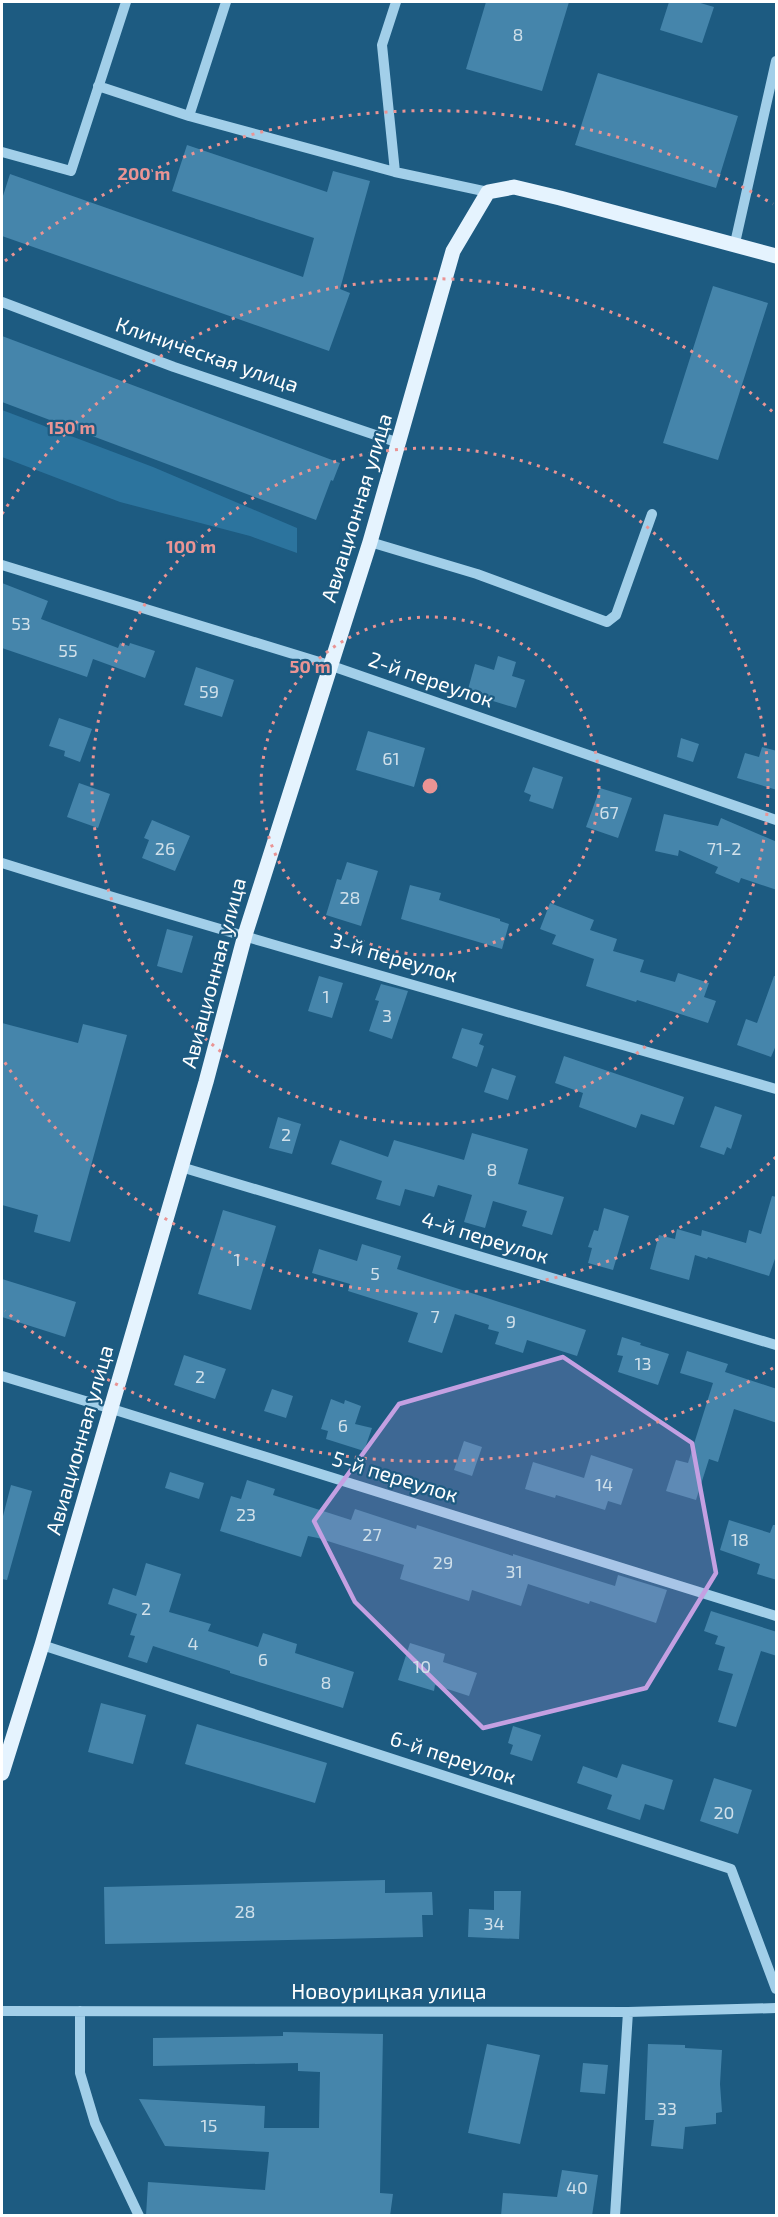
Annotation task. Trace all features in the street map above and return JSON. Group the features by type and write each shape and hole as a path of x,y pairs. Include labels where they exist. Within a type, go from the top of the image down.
{"main road":[{"path":"488,192 514,187 735,243 777,256"},
{"name":"Авиационная улица","path":"2,1773 42,1646 206,1083 244,935 370,542 453,251 488,192"}],"street":[{"path":"2,152 71,171 126,2"},
{"path":"189,116 226,2"},
{"path":"395,172 382,45 396,2"},
{"path":"735,243 777,61"},
{"path":"98,86 189,116 395,172 488,192"},
{"name":"Клиническая улица","path":"2,302 174,368 399,443"},
{"path":"370,542 477,574 606,622 616,615 652,514"},
{"name":"2-й переулок","path":"2,566 329,665 777,820"},
{"name":"3-й переулок","path":"2,863 152,910 777,1089"},
{"name":"4-й переулок","path":"181,1167 777,1345"},
{"name":"5-й переулок","path":"2,1376 777,1616"},
{"name":"6-й переулок","path":"42,1646 730,1869 777,1989"},
{"name":"Новоурицкая улица","path":"2,2011 628,2012 777,2008"},
{"path":"80,2011 80,2073 95,2123 139,2216"},
{"path":"615,2216 628,2012"}],"highlighted area":[{"path":"563,1357 692,1443 716,1573 646,1688 483,1728 355,1602 314,1521 399,1404"}],"shaded area":[{"path":"2,410 153,467 297,528 297,553 250,536 120,502 2,457"}],"building":[{"path":"486,2 569,2 542,91 466,69"},
{"path":"669,2 697,2 714,7 702,43 660,30"},
{"path":"598,73 738,116 716,188 575,145"},
{"path":"187,145 327,192 333,171 370,181 340,289 350,293 329,351 2,236 2,199 10,174 303,277 314,238 172,191"},
{"path":"713,286 768,303 718,460 663,443"},
{"path":"2,336 340,463 316,520 2,402"},
{"path":"2,583 48,601 41,619 118,648 120,643 129,646 130,643 155,651 145,678 93,659 87,677 2,648"},
{"path":"498,656 516,662 512,676 525,680 516,708 467,693 475,664 494,670"},
{"path":"196,667 234,680 222,717 184,705"},
{"path":"59,718 92,729 80,762 64,756 65,751 49,746"},
{"path":"368,731 425,748 414,787 356,770"},
{"path":"681,738 699,744 693,762 677,757"},
{"path":"762,747 777,751 777,790 737,778 745,753 759,757"},
{"path":"533,767 563,777 553,809 529,801 531,795 524,792"},
{"path":"79,783 110,794 98,828 67,817"},
{"path":"600,788 632,798 618,838 586,827"},
{"path":"664,814 718,826 721,818 777,842 777,890 741,878 739,883 715,873 718,867 679,850 678,856 655,851"},
{"path":"152,820 190,836 175,871 142,858 149,840 144,838"},
{"path":"347,862 378,871 361,926 326,915 337,879 341,880"},
{"path":"410,885 441,893 439,900 500,919 509,924 502,949 401,919"},
{"path":"550,903 594,920 590,930 617,939 613,951 644,960 640,972 675,982 678,973 709,983 704,997 716,1001 708,1023 586,986 594,959 552,944 556,935 540,929"},
{"path":"167,929 193,936 182,973 157,966"},
{"path":"319,976 343,983 332,1018 308,1011"},
{"path":"774,976 777,976 777,1043 771,1057 737,1045 746,1019 757,1023"},
{"path":"381,984 408,991 392,1039 369,1031 379,1001 375,1000"},
{"path":"2,1023 78,1043 83,1024 127,1035 70,1242 34,1232 38,1215 2,1205"},
{"path":"462,1028 483,1034 479,1044 484,1046 477,1067 452,1058"},
{"path":"564,1056 684,1097 674,1125 641,1114 636,1128 579,1107 583,1093 555,1083"},
{"path":"492,1068 516,1076 508,1100 484,1092"},
{"path":"715,1106 742,1115 731,1149 727,1147 724,1155 700,1147"},
{"path":"278,1117 301,1124 292,1154 269,1148"},
{"path":"472,1133 528,1149 518,1184 564,1197 552,1235 522,1226 527,1211 493,1201 485,1228 464,1222 472,1195 438,1185 434,1197 405,1189 400,1206 376,1199 382,1181 331,1164 340,1140 388,1157 394,1140 464,1160"},
{"path":"772,1196 777,1197 777,1253 769,1276 695,1255 689,1280 650,1269 659,1235 675,1239 677,1229 701,1236 702,1230 746,1243 749,1230 761,1234"},
{"path":"604,1208 629,1216 613,1270 588,1263 592,1248 588,1247 594,1230 598,1231"},
{"path":"223,1210 276,1226 251,1310 198,1294"},
{"path":"362,1244 401,1256 397,1269 586,1330 577,1356 527,1340 523,1353 495,1344 499,1332 488,1329 489,1325 455,1314 442,1353 408,1342 418,1313 348,1291 350,1284 312,1273 319,1249 357,1261"},
{"path":"2,1279 76,1302 65,1337 2,1317"},
{"path":"622,1337 669,1354 658,1385 618,1372 623,1356 617,1355"},
{"path":"687,1351 728,1364 725,1372 777,1389 777,1423 734,1409 718,1462 709,1459 696,1500 666,1491 676,1460 688,1463 713,1383 680,1373"},
{"path":"184,1355 226,1369 215,1399 174,1385"},
{"path":"272,1389 293,1396 286,1418 264,1411"},
{"path":"331,1399 344,1404 345,1400 361,1406 355,1424 372,1428 364,1451 326,1439 328,1431 321,1429"},
{"path":"464,1441 482,1447 472,1476 454,1470"},
{"path":"591,1455 633,1469 621,1505 608,1501 605,1510 556,1495 555,1498 525,1489 533,1462 584,1478"},
{"path":"170,1472 204,1483 199,1499 165,1488"},
{"path":"247,1480 275,1489 273,1495 351,1520 355,1509 416,1529 417,1525 615,1586 618,1575 667,1590 656,1623 590,1601 589,1604 528,1584 521,1606 472,1590 469,1601 400,1579 404,1565 308,1536 301,1557 220,1531 231,1496 241,1499"},
{"path":"11,1485 32,1491 7,1580 2,1579 2,1520"},
{"path":"729,1520 770,1533 773,1525 777,1525 777,1580 757,1574 760,1564 720,1550"},
{"path":"146,1563 181,1574 169,1612 211,1624 208,1631 258,1647 263,1633 297,1644 295,1653 354,1672 343,1708 153,1646 147,1663 128,1657 135,1636 130,1635 137,1614 108,1604 113,1588 136,1596"},
{"path":"711,1611 777,1632 777,1656 761,1651 736,1727 718,1722 733,1674 718,1670 725,1647 715,1644 718,1636 704,1631"},
{"path":"410,1643 445,1654 443,1662 477,1673 469,1696 435,1685 434,1691 398,1680"},
{"path":"101,1703 146,1715 133,1764 88,1752"},
{"path":"197,1724 327,1763 315,1803 185,1764"},
{"path":"513,1726 541,1735 532,1761 510,1754 513,1745 508,1743"},
{"path":"622,1764 673,1780 664,1810 645,1804 640,1820 607,1809 612,1795 577,1783 583,1766 617,1778"},
{"path":"714,1778 752,1790 738,1834 700,1821"},
{"path":"385,1880 385,1893 432,1892 433,1915 422,1915 423,1937 105,1944 104,1887"},
{"path":"494,1891 521,1891 519,1939 468,1937 469,1909 494,1910"},
{"path":"283,2032 383,2034 380,2193 393,2194 390,2216 146,2216 148,2182 265,2190 269,2152 165,2146 139,2099 265,2106 264,2128 319,2128 320,2072 298,2071 298,2063 153,2066 153,2038 283,2036"},
{"path":"487,2044 540,2055 520,2144 468,2133"},
{"path":"648,2044 685,2045 685,2048 722,2050 720,2084 722,2112 716,2113 716,2124 685,2127 683,2149 651,2146 654,2120 645,2120"},
{"path":"583,2063 608,2065 605,2094 580,2092"},
{"path":"562,2170 598,2175 592,2216 501,2216 503,2193 557,2197"}]}
